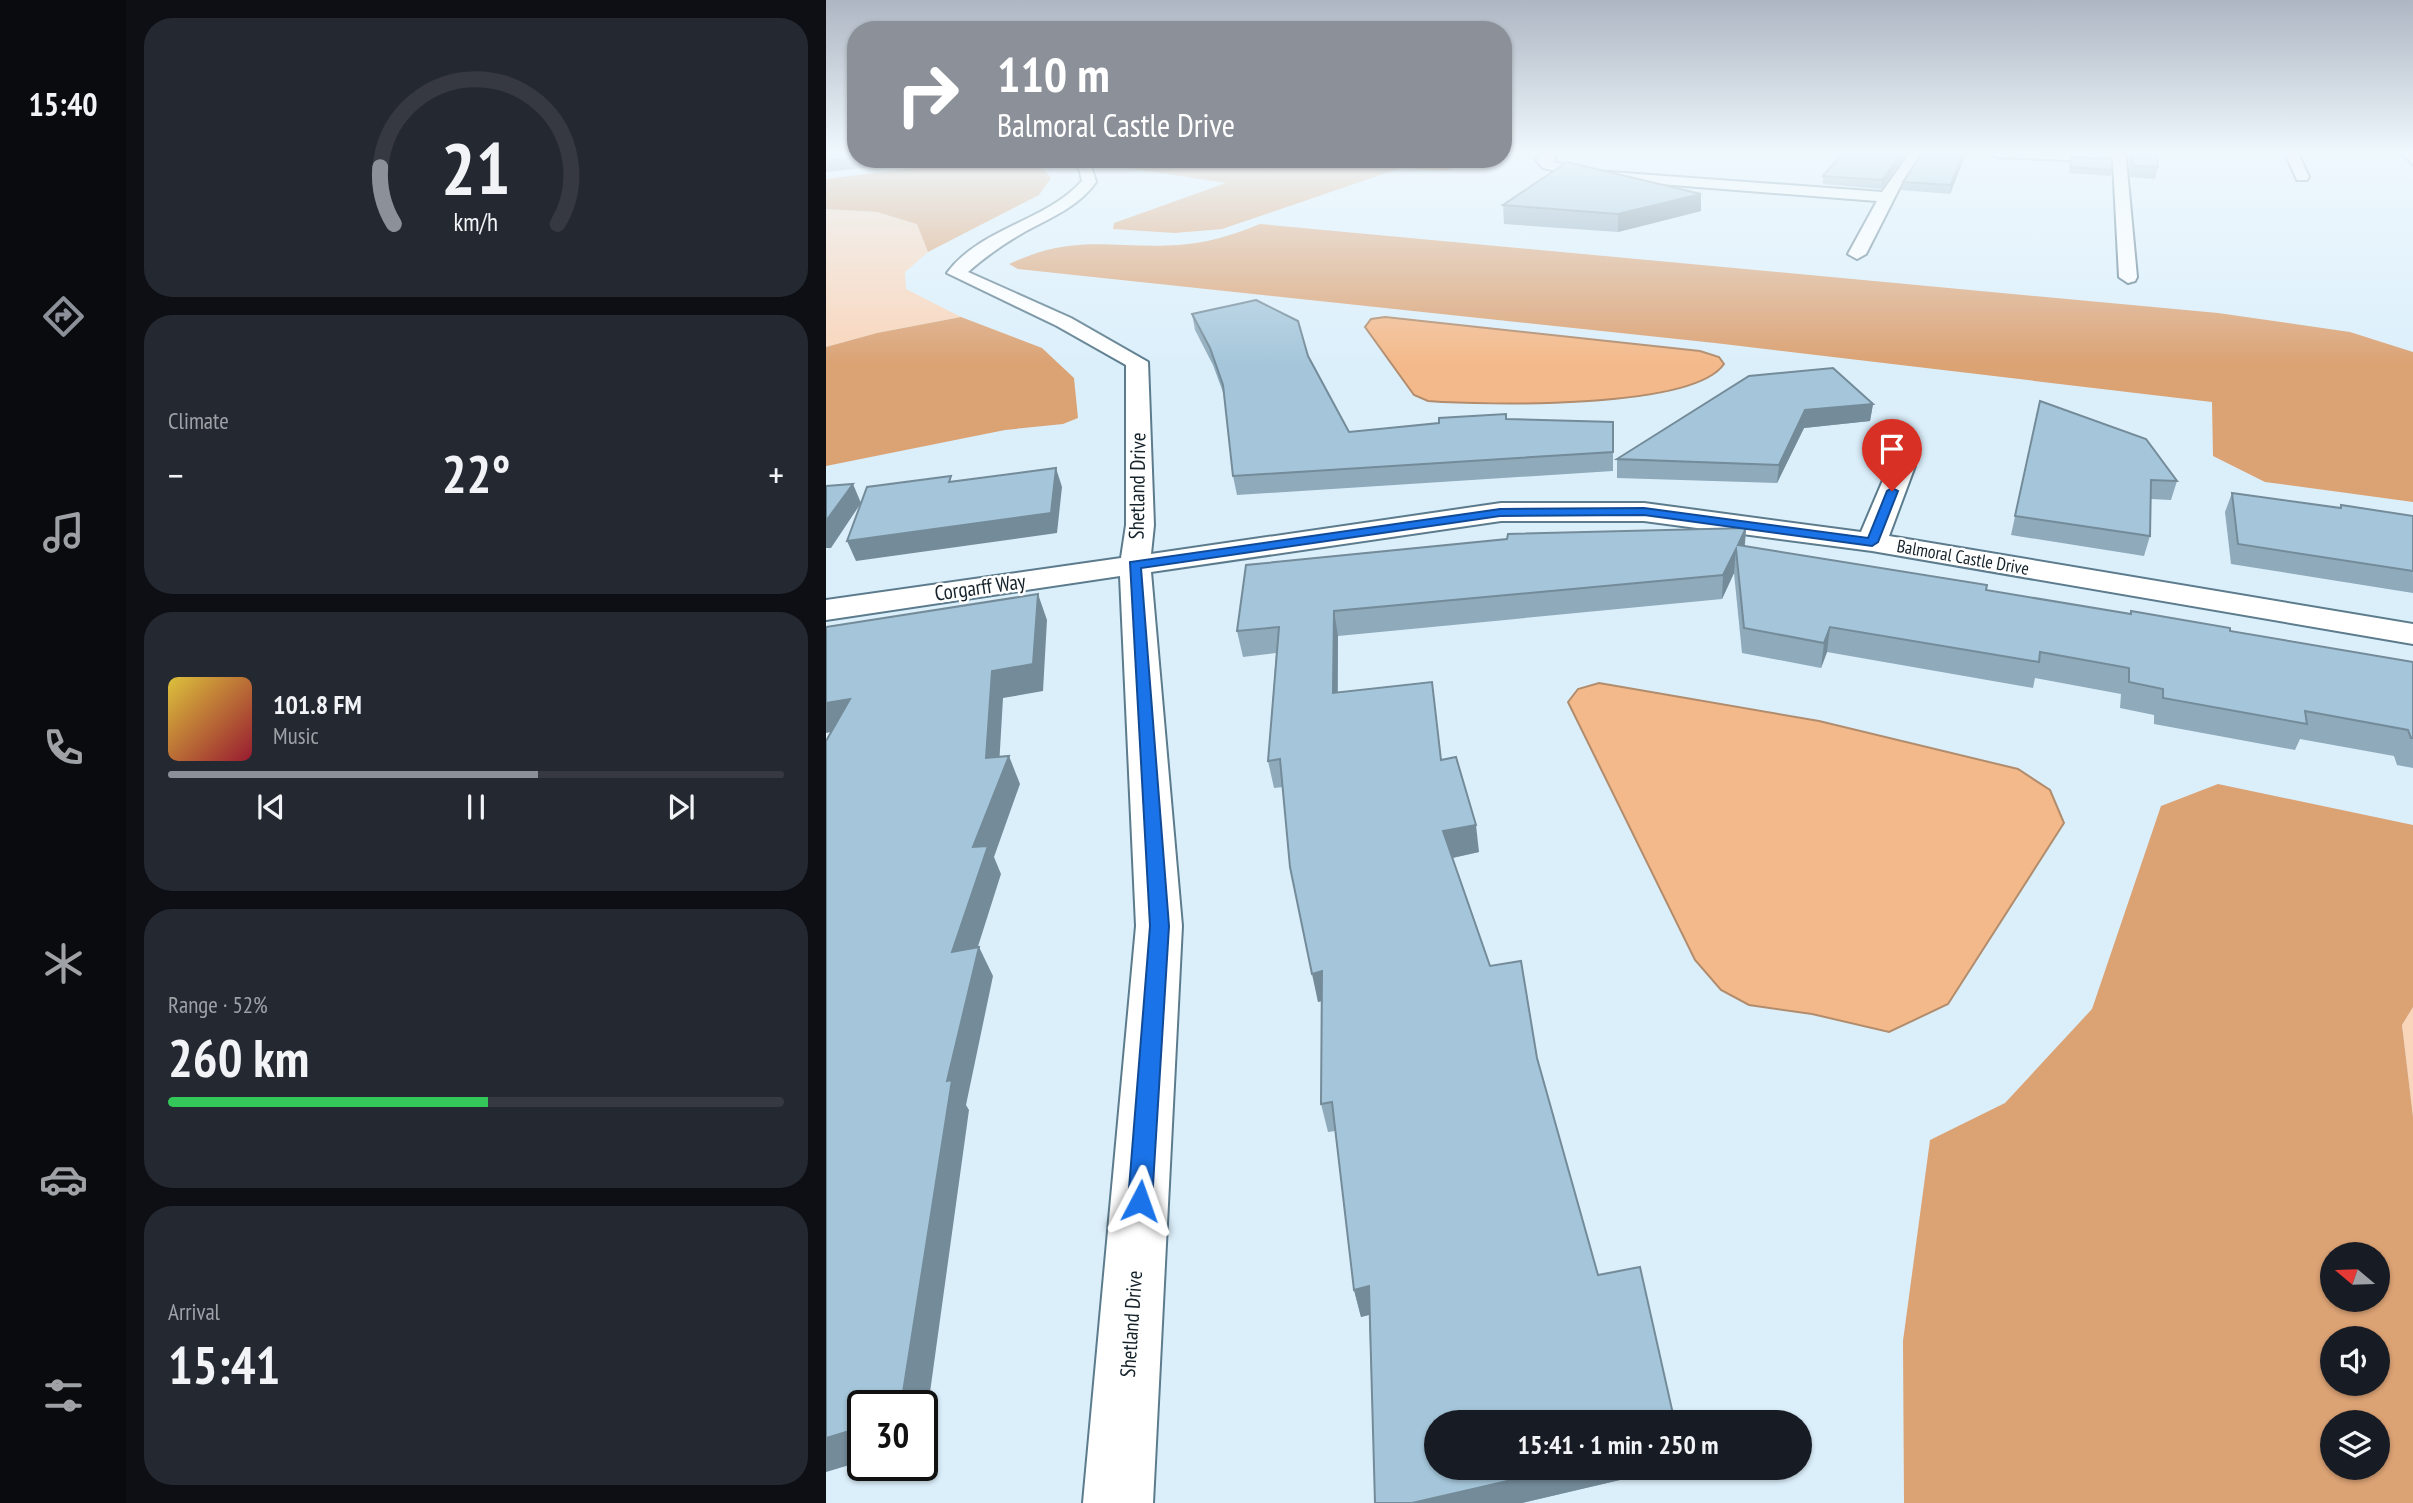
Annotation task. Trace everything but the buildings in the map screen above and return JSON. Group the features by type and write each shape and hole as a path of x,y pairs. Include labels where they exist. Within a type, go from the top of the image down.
{"street":[{"name":"Shetland Drive","path":"1029,223 977,255 956,273 1064,322 1137,362 1140,525 1135,565 1159,926 1118,1503"},
{"path":"1857,254 1873,223"},
{"path":"2125,223 2128,277"},
{"path":"1872,542 1902,466"},
{"name":"Balmoral Castle Drive","path":"1135,565 1500,512 1644,512 1872,542 2413,634"},
{"name":"Corgarff Way","path":"826,610 1135,565"}],"shaded area":[{"path":"826,223 918,224 928,252 905,272 906,289 961,317 877,333 826,347"},
{"path":"914,223 984,223 928,252 917,224"},
{"path":"1114,223 1239,223 1222,229 1175,233 1113,229"},
{"path":"1260,224 2218,313 2350,332 2413,352 2413,502 2265,482 2213,456 2212,402 1715,343 1018,269 1009,264 1032,254 1074,245 1178,245 1230,235"},
{"path":"961,317 1042,348 1074,378 1078,418 1063,424 1005,430 826,466 826,347 877,333"},
{"path":"1385,317 1700,351 1719,357 1724,364 1705,379 1672,390 1631,397 1538,403 1428,401 1414,395 1365,327 1371,319"},
{"path":"1599,683 1819,721 2018,769 2050,790 2064,823 1948,1004 1889,1032 1812,1014 1749,1005 1721,990 1695,960 1568,702 1578,689"},
{"path":"2218,784 2413,825 2413,1007 2402,1025 2413,1117 2413,1503 1904,1503 1903,1341 1930,1140 2005,1103 2092,1009 2161,806"},
{"path":"2413,1007 2413,1117 2402,1025"}],"route":[{"path":"1140,1201 1159,926 1135,565 1500,512 1644,512 1872,542 1892,491"}]}
